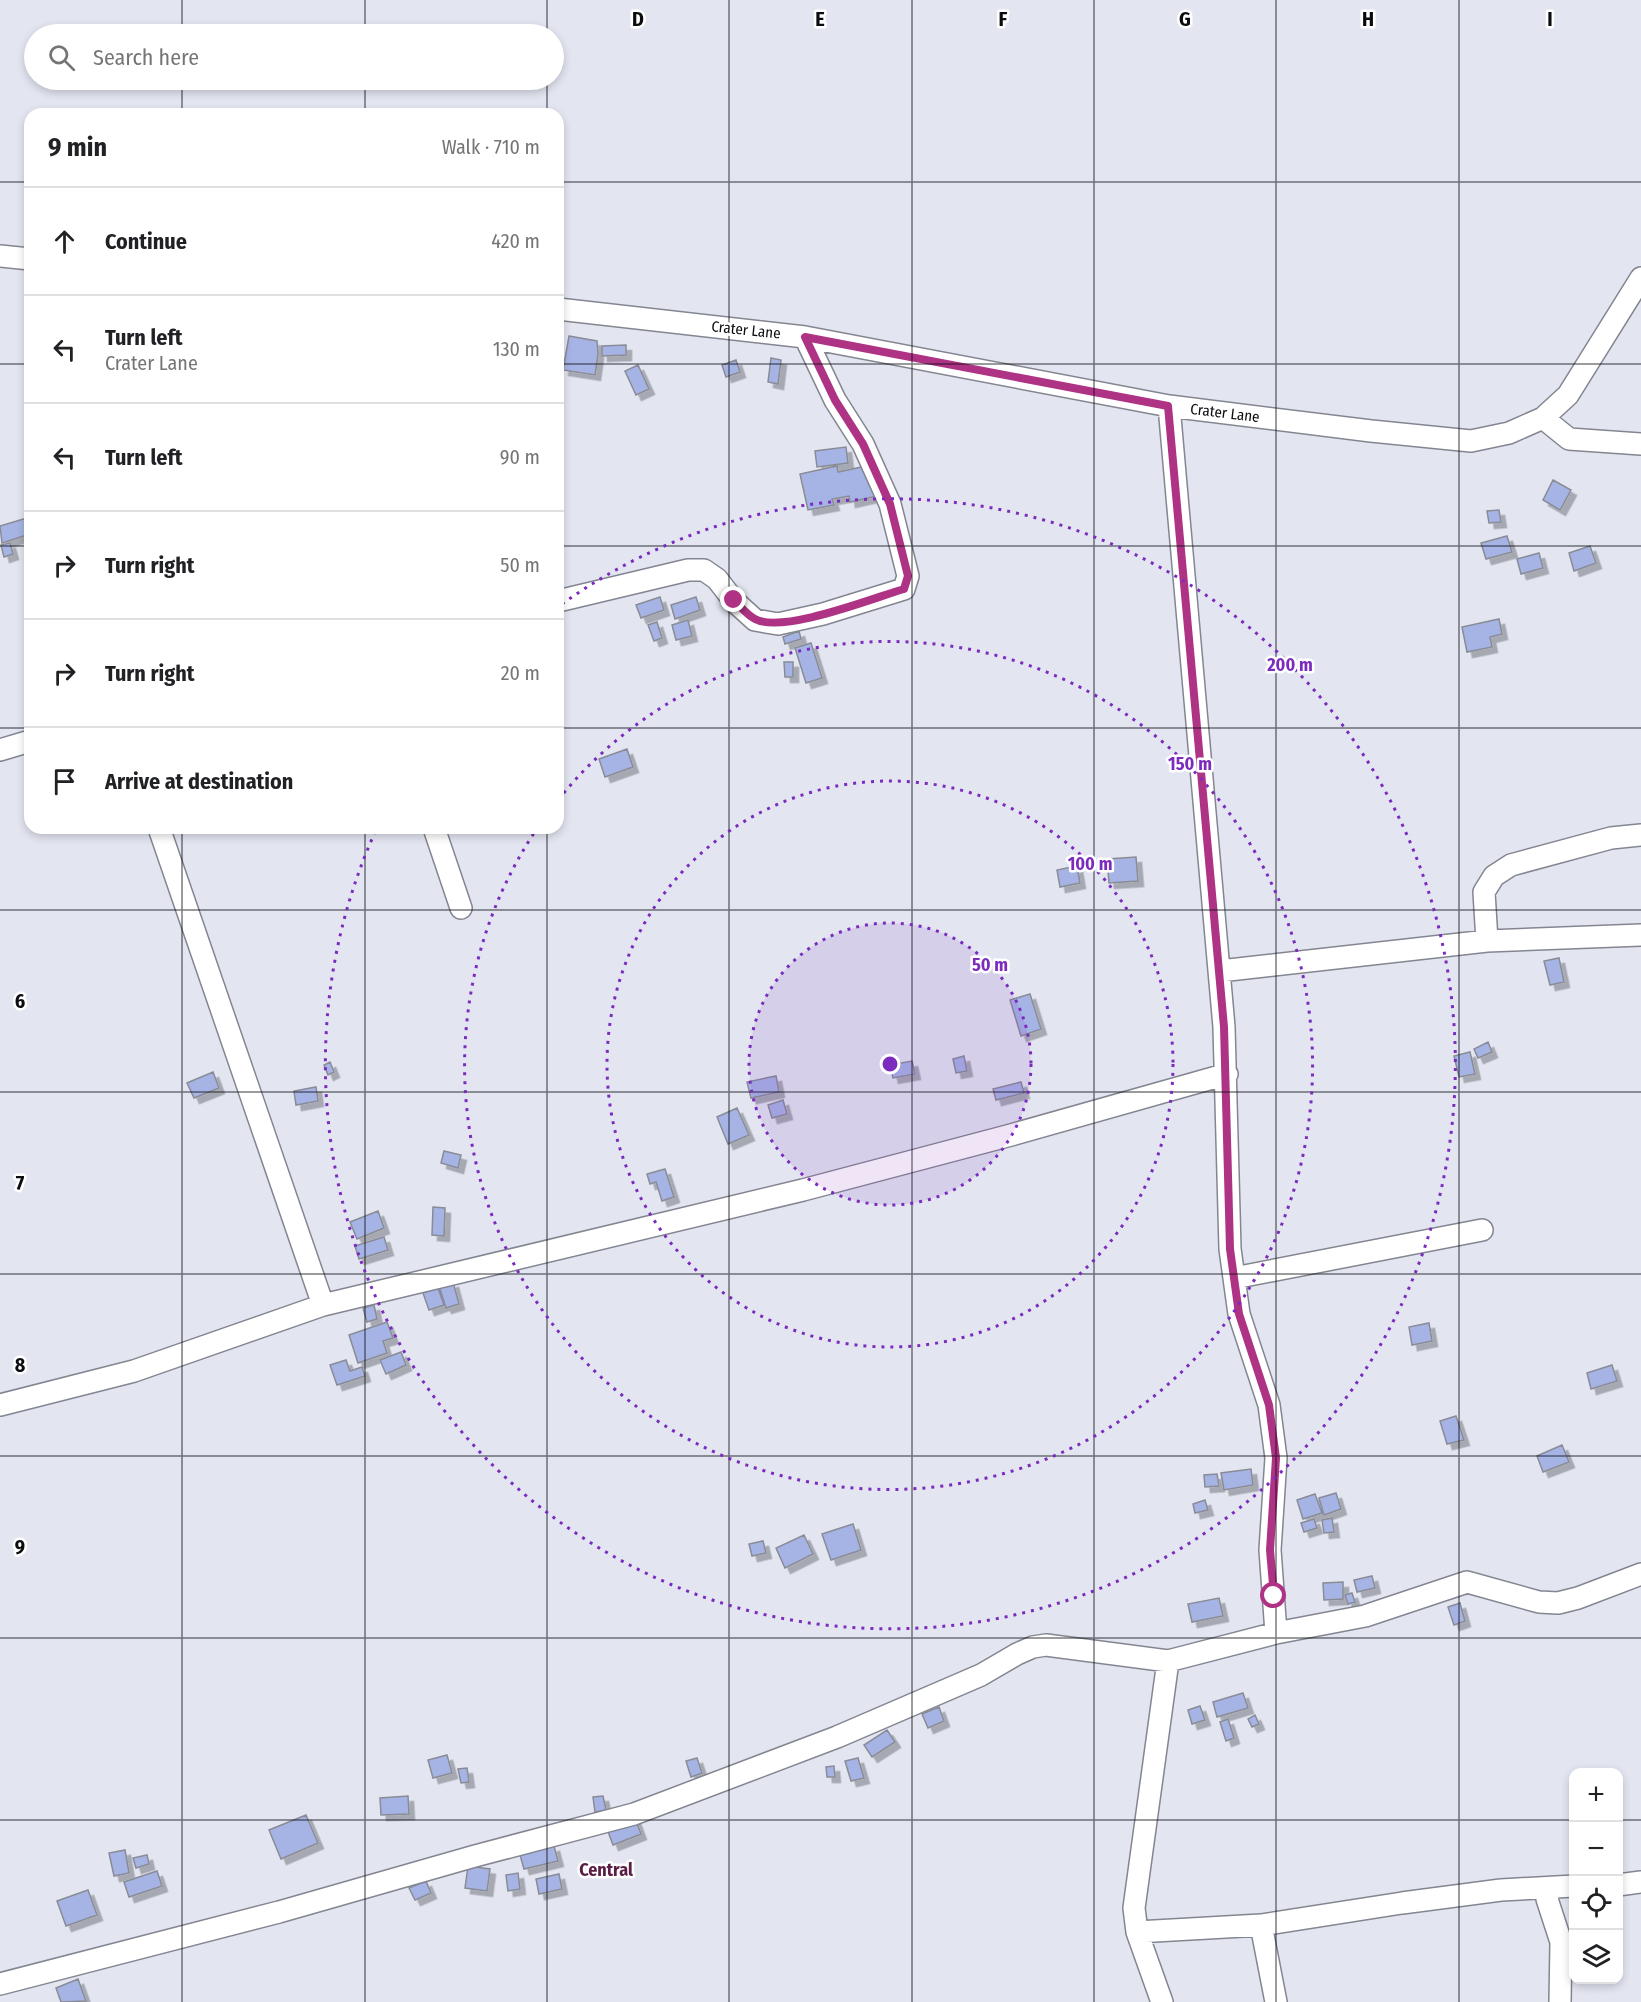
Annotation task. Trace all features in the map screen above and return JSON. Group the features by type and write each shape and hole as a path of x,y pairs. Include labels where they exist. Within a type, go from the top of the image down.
{"street":[{"path":"0,256 24,258"},
{"name":"Crater Lane","path":"564,310 805,337 1168,406 1472,441 1509,433 1543,418 1568,394 1641,278"},
{"path":"564,601 688,570 704,570 717,579 734,600 755,620 778,624 823,614 904,589 908,576 890,504 863,444 835,400 805,337"},
{"path":"1168,406 1220,971 1227,1074 1230,1249 1239,1314 1269,1405 1276,1458 1270,1550 1276,1634"},
{"path":"1543,418 1569,439 1641,444"},
{"path":"0,750 24,743"},
{"path":"161,834 322,1305"},
{"path":"436,834 461,908"},
{"path":"1487,941 1484,892 1494,876 1511,865 1611,838 1641,836"},
{"path":"1220,971 1487,941 1641,935"},
{"path":"0,1405 134,1371 322,1305 803,1190 1011,1135 1227,1074"},
{"path":"1234,1278 1482,1230"},
{"path":"0,1984 279,1912 475,1856 634,1814 837,1737 981,1675 1033,1647 1046,1645 1168,1661 1276,1634 1365,1616 1467,1582 1539,1602 1558,1603 1578,1598 1641,1574"},
{"path":"1162,2002 1137,1932 1134,1908 1168,1661"},
{"path":"1623,1884 1641,1882"},
{"path":"1137,1932 1261,1925 1501,1890 1569,1887"},
{"path":"1550,1889 1547,1899 1561,1942 1560,2002"},
{"path":"1261,1925 1276,2002"}],"building":[{"path":"569,336 597,341 595,375 564,370"},
{"path":"626,345 626,355 602,356 602,346"},
{"path":"771,358 781,360 778,384 768,382"},
{"path":"736,360 740,372 726,377 722,365"},
{"path":"638,365 649,389 636,395 625,371"},
{"path":"846,447 848,463 817,467 815,451"},
{"path":"871,465 877,496 850,502 849,496 832,499 834,505 808,510 800,474 837,466 838,472"},
{"path":"1553,480 1571,490 1560,510 1543,500"},
{"path":"1499,510 1501,522 1489,523 1487,511"},
{"path":"24,519 24,536 2,543 0,526"},
{"path":"1507,536 1512,552 1486,559 1481,543"},
{"path":"10,543 13,554 4,557 1,545"},
{"path":"1590,546 1596,563 1574,571 1569,553"},
{"path":"1539,553 1543,568 1521,574 1517,559"},
{"path":"660,597 664,610 641,618 636,605"},
{"path":"696,597 700,610 675,619 671,605"},
{"path":"1499,619 1502,634 1490,637 1492,647 1467,652 1462,627"},
{"path":"688,620 692,636 676,640 672,625"},
{"path":"657,622 662,638 654,641 648,625"},
{"path":"799,631 801,639 785,644 783,637"},
{"path":"811,643 822,678 806,683 795,648"},
{"path":"784,662 793,662 793,677 785,677"},
{"path":"627,749 633,767 605,777 599,759"},
{"path":"1136,857 1138,881 1109,883 1107,859"},
{"path":"1077,866 1080,883 1060,887 1057,870"},
{"path":"1559,958 1564,982 1550,985 1544,961"},
{"path":"1030,994 1041,1029 1021,1036 1010,1000"},
{"path":"1488,1042 1492,1052 1478,1058 1474,1049"},
{"path":"1470,1052 1475,1074 1459,1077 1454,1056"},
{"path":"964,1056 967,1071 956,1073 953,1059"},
{"path":"912,1061 915,1074 893,1078 890,1065"},
{"path":"330,1062 334,1072 328,1075 324,1065"},
{"path":"213,1072 219,1088 194,1098 187,1083"},
{"path":"776,1076 779,1092 751,1098 747,1082"},
{"path":"1021,1082 1024,1093 996,1100 993,1089"},
{"path":"316,1087 318,1101 296,1105 294,1091"},
{"path":"783,1100 787,1114 772,1118 768,1105"},
{"path":"737,1108 749,1135 728,1144 717,1117"},
{"path":"444,1151 461,1155 458,1168 441,1163"},
{"path":"665,1169 674,1197 662,1201 656,1182 650,1184 647,1174"},
{"path":"433,1207 445,1208 444,1236 432,1235"},
{"path":"378,1211 384,1228 357,1239 350,1222"},
{"path":"384,1237 388,1250 359,1259 355,1246"},
{"path":"453,1282 459,1304 446,1308 439,1286"},
{"path":"438,1288 444,1305 429,1310 423,1293"},
{"path":"374,1305 377,1319 367,1322 363,1308"},
{"path":"387,1322 393,1338 383,1341 387,1353 358,1363 349,1335"},
{"path":"1429,1323 1432,1341 1412,1345 1409,1327"},
{"path":"401,1352 406,1365 386,1374 380,1360"},
{"path":"346,1360 350,1371 362,1367 365,1376 337,1385 330,1365"},
{"path":"1612,1365 1617,1381 1591,1389 1587,1373"},
{"path":"1456,1416 1464,1440 1447,1444 1440,1421"},
{"path":"1562,1445 1569,1462 1543,1472 1537,1456"},
{"path":"1251,1469 1253,1485 1224,1490 1221,1473"},
{"path":"1217,1474 1219,1486 1205,1487 1204,1475"},
{"path":"1336,1493 1341,1509 1324,1515 1319,1498"},
{"path":"1315,1494 1322,1513 1303,1519 1297,1500"},
{"path":"1205,1500 1208,1510 1195,1513 1193,1504"},
{"path":"1332,1518 1334,1532 1324,1533 1322,1520"},
{"path":"1314,1519 1317,1528 1304,1532 1301,1523"},
{"path":"853,1524 861,1550 831,1560 822,1534"},
{"path":"804,1535 813,1554 785,1568 776,1548"},
{"path":"763,1541 766,1553 752,1556 749,1544"},
{"path":"1372,1576 1375,1588 1357,1592 1354,1580"},
{"path":"1343,1582 1343,1599 1324,1600 1323,1583"},
{"path":"1352,1593 1355,1602 1348,1604 1345,1595"},
{"path":"1219,1598 1223,1616 1192,1622 1188,1604"},
{"path":"1460,1603 1465,1621 1454,1625 1448,1607"},
{"path":"1243,1693 1248,1708 1217,1717 1213,1702"},
{"path":"1200,1706 1205,1720 1192,1724 1188,1710"},
{"path":"939,1707 944,1721 928,1728 922,1714"},
{"path":"1255,1715 1259,1724 1252,1727 1248,1719"},
{"path":"1228,1719 1234,1738 1226,1741 1220,1722"},
{"path":"887,1730 895,1742 872,1757 864,1745"},
{"path":"447,1755 452,1773 433,1778 428,1760"},
{"path":"697,1758 702,1773 691,1777 686,1761"},
{"path":"858,1758 864,1778 851,1781 845,1761"},
{"path":"834,1766 835,1777 827,1777 826,1767"},
{"path":"467,1768 469,1782 461,1783 458,1769"},
{"path":"408,1796 409,1814 381,1815 380,1798"},
{"path":"603,1796 606,1810 595,1812 593,1797"},
{"path":"306,1815 318,1843 281,1859 269,1830"},
{"path":"635,1818 641,1834 613,1845 607,1829"},
{"path":"554,1846 558,1861 524,1869 520,1855"},
{"path":"125,1850 129,1873 114,1876 109,1853"},
{"path":"147,1855 149,1864 136,1868 133,1858"},
{"path":"468,1866 490,1869 487,1891 465,1888"},
{"path":"157,1871 162,1886 129,1897 124,1882"},
{"path":"518,1873 520,1889 508,1891 506,1875"},
{"path":"559,1874 562,1889 539,1894 536,1879"},
{"path":"426,1881 431,1893 415,1900 409,1888"},
{"path":"88,1890 97,1915 66,1926 57,1901"},
{"path":"78,1979 86,2001 61,2002 56,1988"}],"district":[{"name":"Central","path":"606,1870"}],"route":[{"path":"734,600 755,620 778,624 823,614 904,589 908,576 890,504 863,444 835,400 805,337 1168,406 1220,971 1227,1074 1230,1249 1239,1314 1269,1405 1276,1458 1270,1550 1274,1596"}]}
